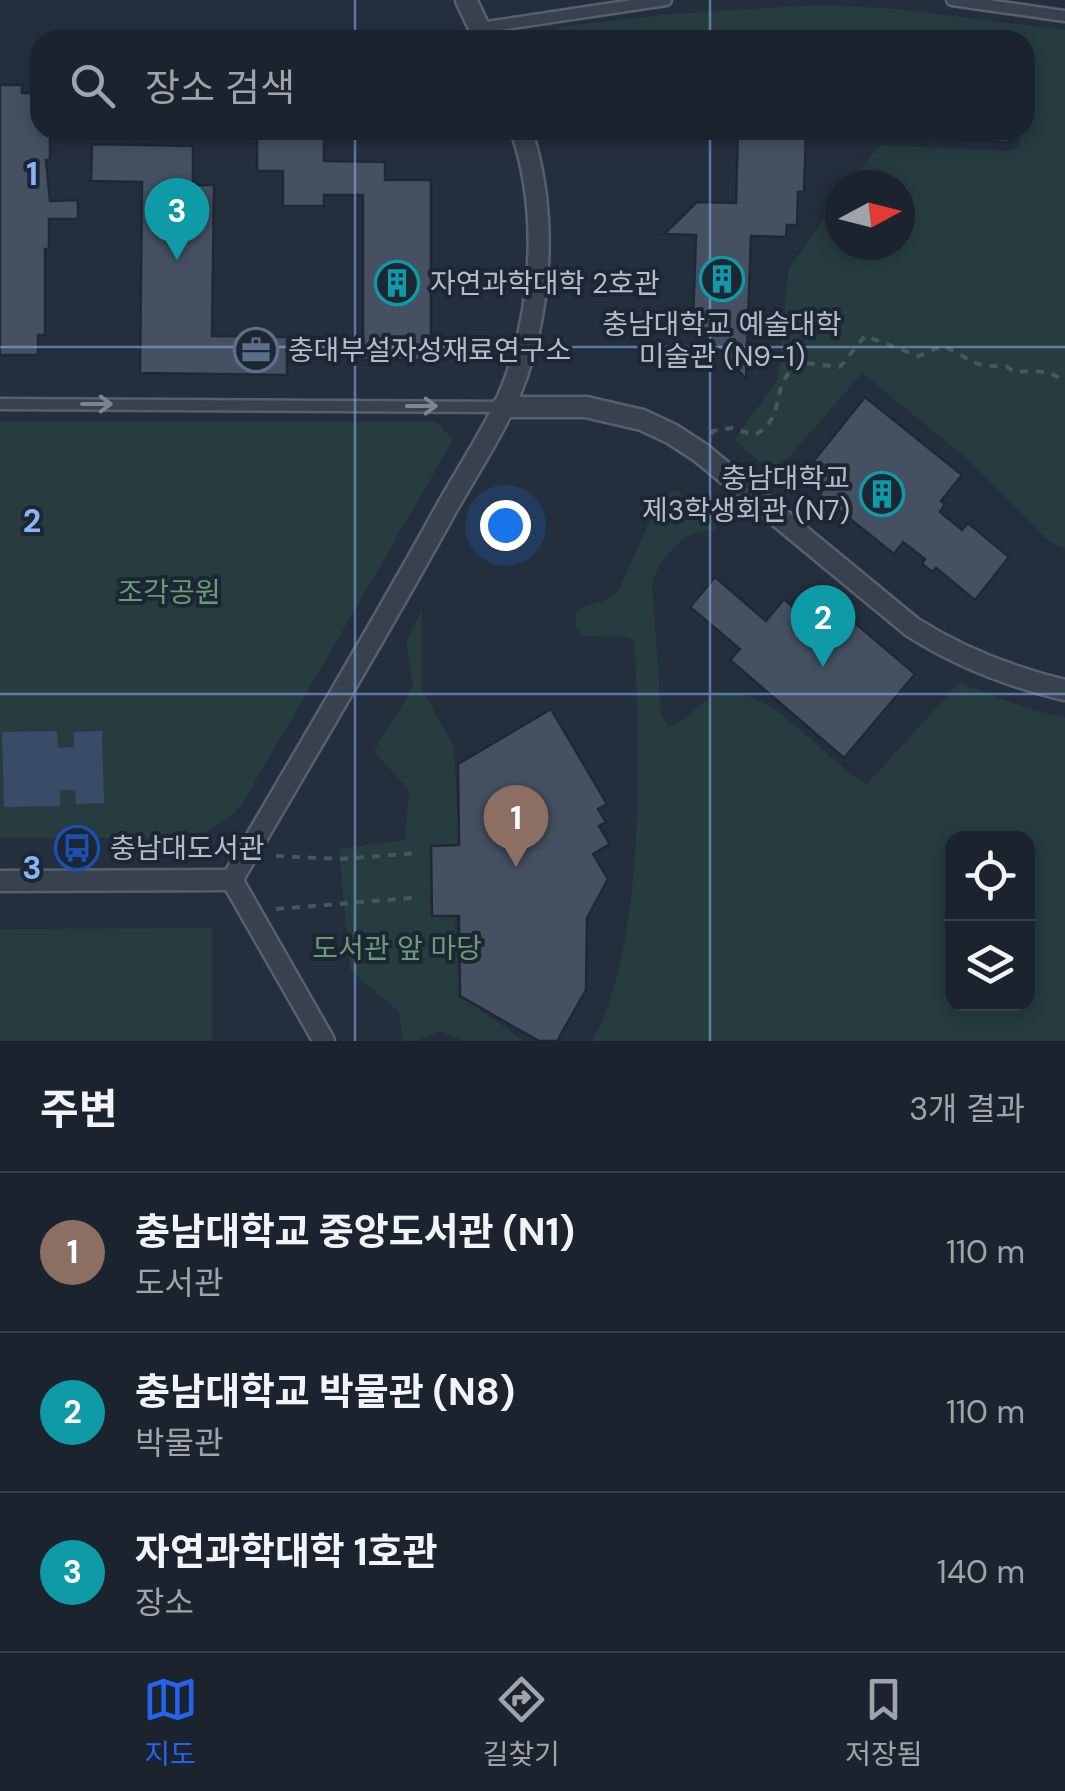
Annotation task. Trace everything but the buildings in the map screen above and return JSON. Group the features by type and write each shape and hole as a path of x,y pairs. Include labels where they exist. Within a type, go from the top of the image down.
{"street":[{"path":"466,0 480,30"},
{"path":"232,880 418,560 502,407 520,366 537,268 537,206 523,140"},
{"path":"502,407 586,407 623,414 658,428 701,453 912,627 990,667 1065,690"},
{"path":"0,881 232,880"},
{"path":"232,880 324,1041"}],"lane":[{"path":"504,30 666,0"},
{"path":"952,0 1065,16"},
{"path":"0,404 502,407"}],"path":[{"path":"701,453 713,431 732,428 752,435 765,429 780,402 782,382 796,362 840,367 865,336 919,356 942,346 968,362 1006,366 1014,372 1056,374 1065,382"},
{"path":"276,856 340,858 418,852"},
{"path":"276,909 412,898"}],"green space":[{"path":"814,5 888,8 1065,30 1065,549 1048,541 965,457 862,373 778,466 761,463 734,440 778,379 789,268 825,218 825,260 915,260 915,170 860,170 876,148 882,145 1010,151 1019,147 1020,140 1035,140 1035,30 554,30 564,26"},
{"name":"조각공원","path":"0,422 437,422 453,440 241,806 195,838 0,838"},
{"path":"677,490 717,526 713,531 693,534 675,546 652,582 661,715 668,727 682,721 713,696 740,694 779,713 867,784 959,683 1065,718 1065,1041 592,1041 607,1008 628,923 637,828 636,671 633,640 582,636 576,628 576,614 617,593 650,521 669,492"},
{"name":"도서관 앞 마당","path":"422,610 422,689 454,747 459,845 455,916 460,996 525,1041 463,1041 440,1031 417,1041 403,1041 399,1012 350,970 339,849 405,840 409,791 374,751 413,687 406,641"},
{"path":"212,928 212,1041 0,1041 0,929"}],"water":[{"path":"57,731 58,748 74,747 74,732 102,731 104,803 76,804 75,790 60,790 60,806 4,807 2,732"}],"place":[{"name":"자연과학대학 1호관","path":"177,260"},
{"name":"충남대학교 예술대학 미술관 (N9-1)","path":"722,279"},
{"name":"자연과학대학 2호관","path":"397,283"},
{"name":"충대부설자성재료연구소","path":"256,350"},
{"name":"충남대학교 제3학생회관 (N7)","path":"882,494"},
{"name":"충남대학교 박물관 (N8)","path":"823,667"},
{"name":"충남대도서관","path":"77,848"},
{"name":"충남대학교 중앙도서관 (N1)","path":"516,867"}]}
